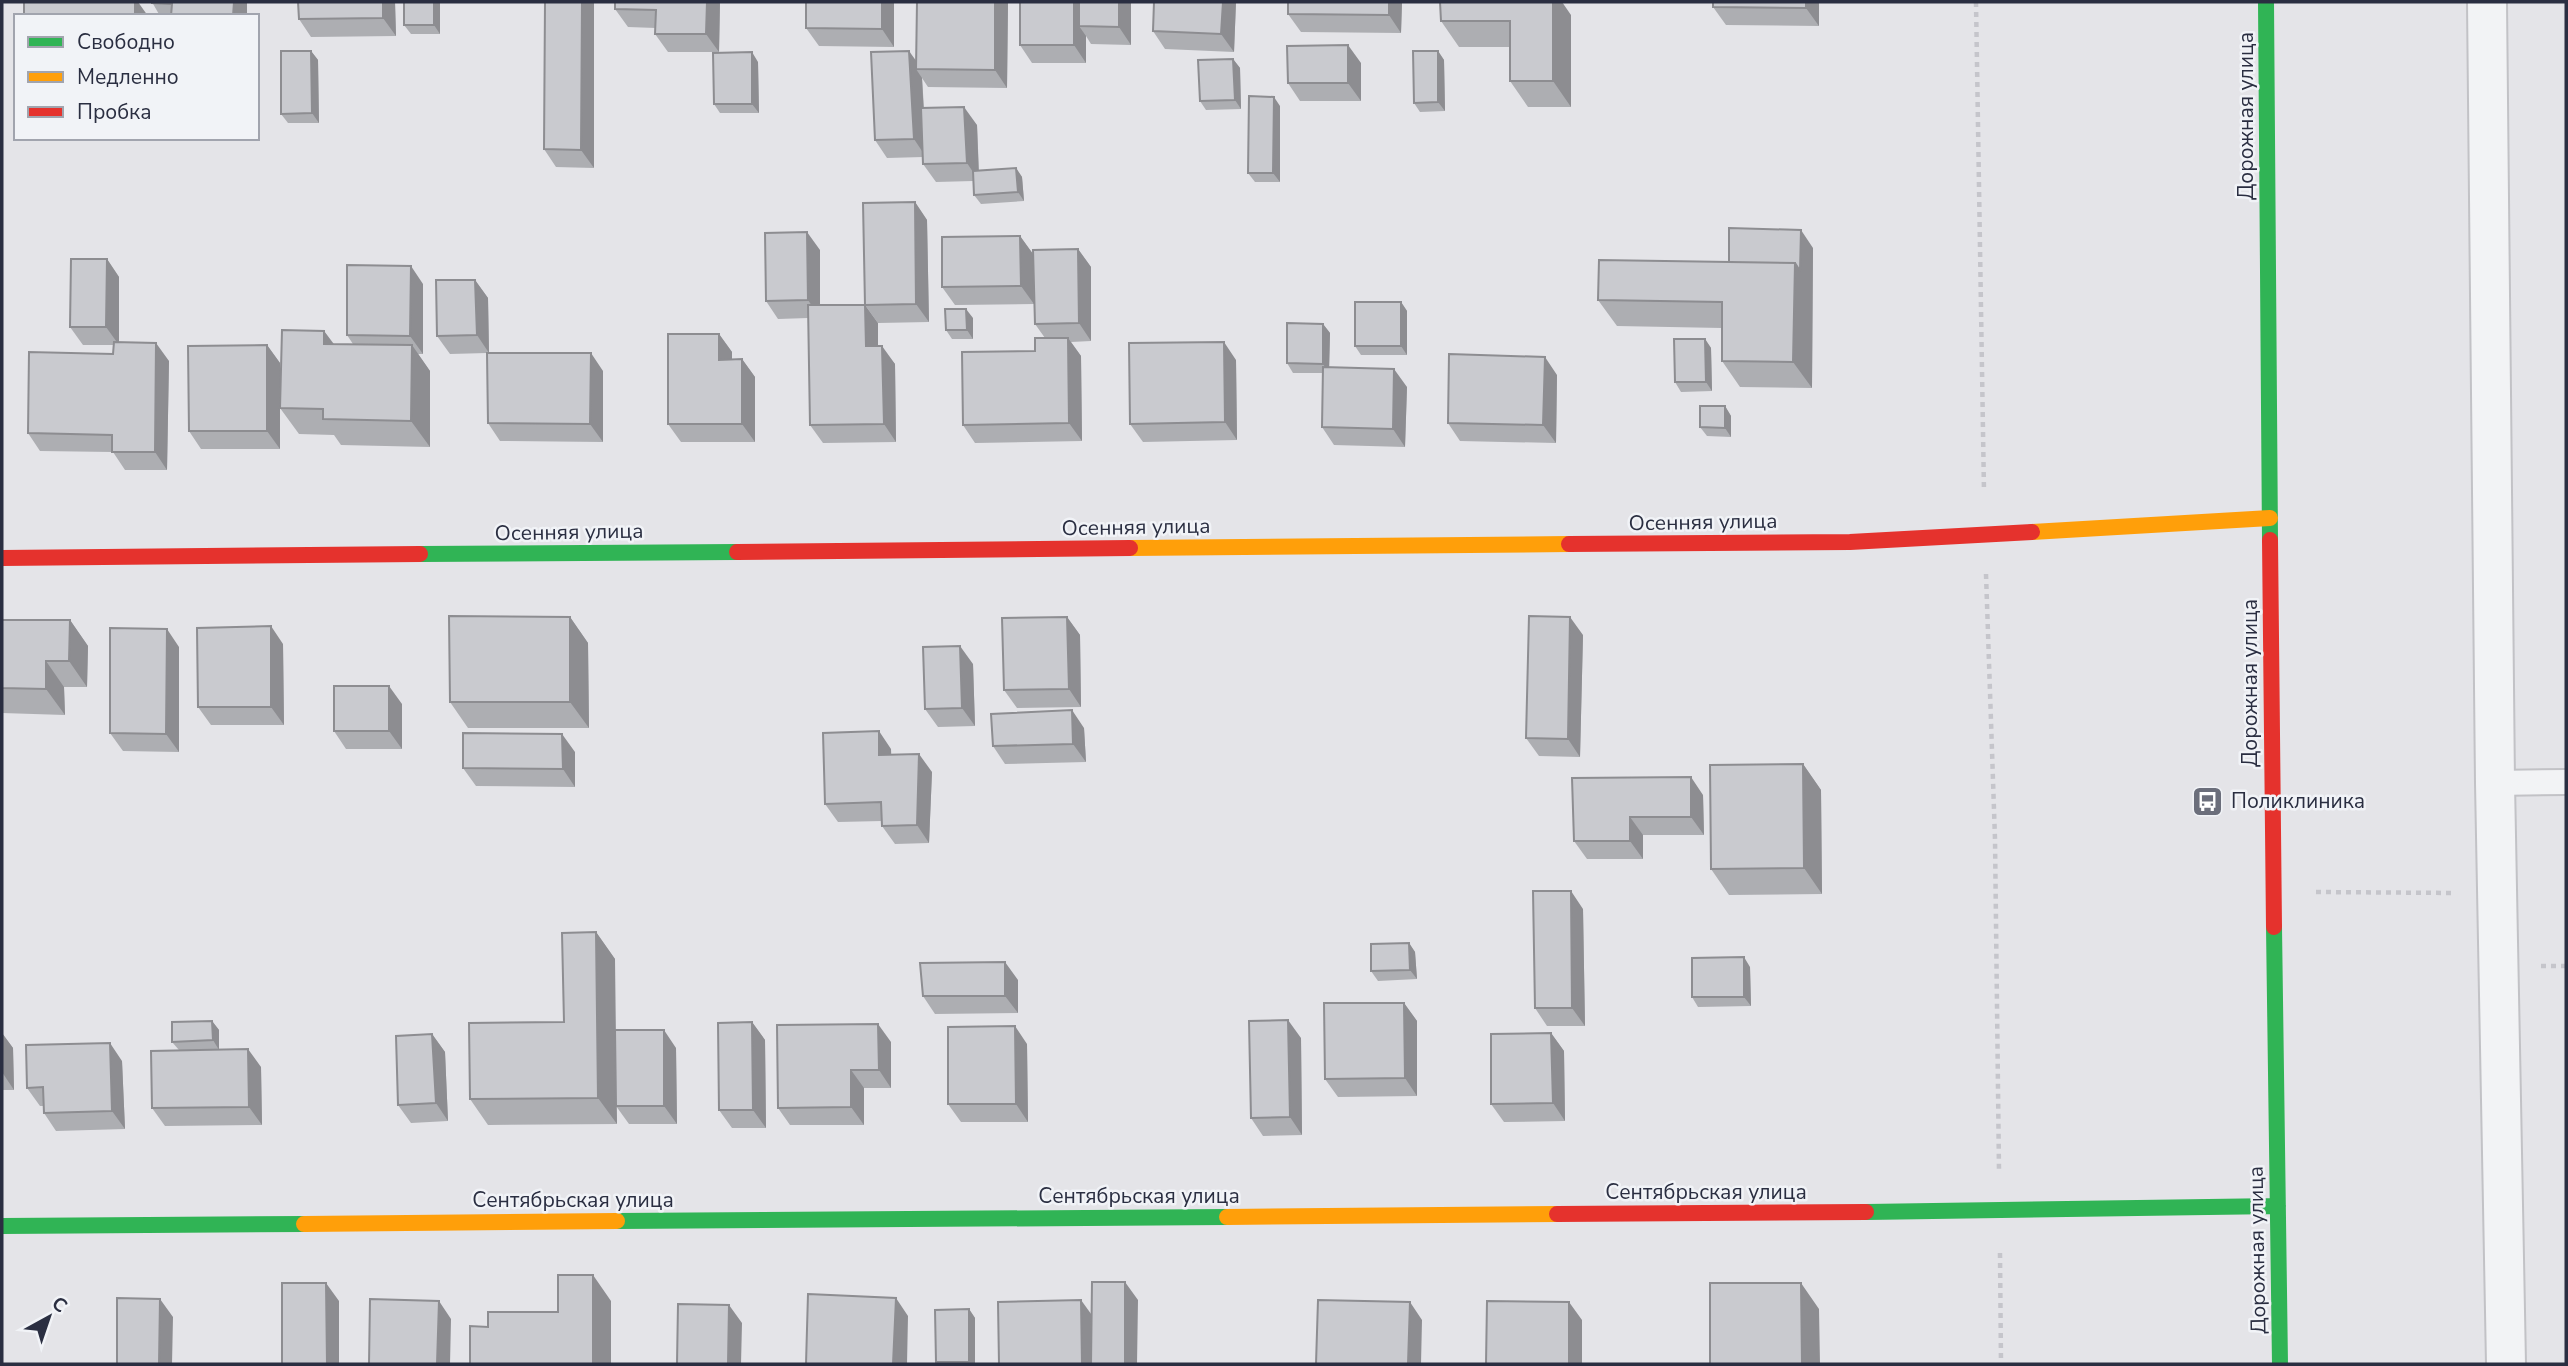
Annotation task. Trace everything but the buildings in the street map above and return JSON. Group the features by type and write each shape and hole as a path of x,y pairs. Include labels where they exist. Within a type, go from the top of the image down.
{"street":[{"name":"Дорожная улица","path":"2266,2 2280,1364"},
{"path":"2487,2 2495,783 2506,1364"},
{"name":"Осенняя улица","path":"2,558 1850,542 2270,518"},
{"name":"Сентябрьская улица","path":"2,1226 1999,1211 2277,1206"}],"lane":[{"path":"2495,783 2566,782"}],"path":[{"path":"1976,2 1984,534 1995,839 2001,1364"},
{"path":"2316,892 2497,893"},
{"path":"2533,966 2566,966"}],"traffic: fast":[{"path":"2266,2 2270,540"},
{"path":"420,554 737,552"},
{"path":"2274,927 2280,1364"},
{"path":"1866,1212 2278,1206"},
{"path":"617,1221 1227,1217"},
{"path":"2,1226 304,1224"}],"traffic: slow":[{"path":"2032,532 2270,518"},
{"path":"1130,548 1569,544"},
{"path":"1227,1217 1557,1214"},
{"path":"304,1224 617,1221"}],"traffic: jam":[{"path":"1569,544 1850,542 2032,532"},
{"path":"2270,540 2274,927"},
{"path":"737,552 1130,548"},
{"path":"2,558 420,554"},
{"path":"1557,1214 1866,1212"}],"place":[{"name":"Поликлиника","path":"2208,801"}]}
